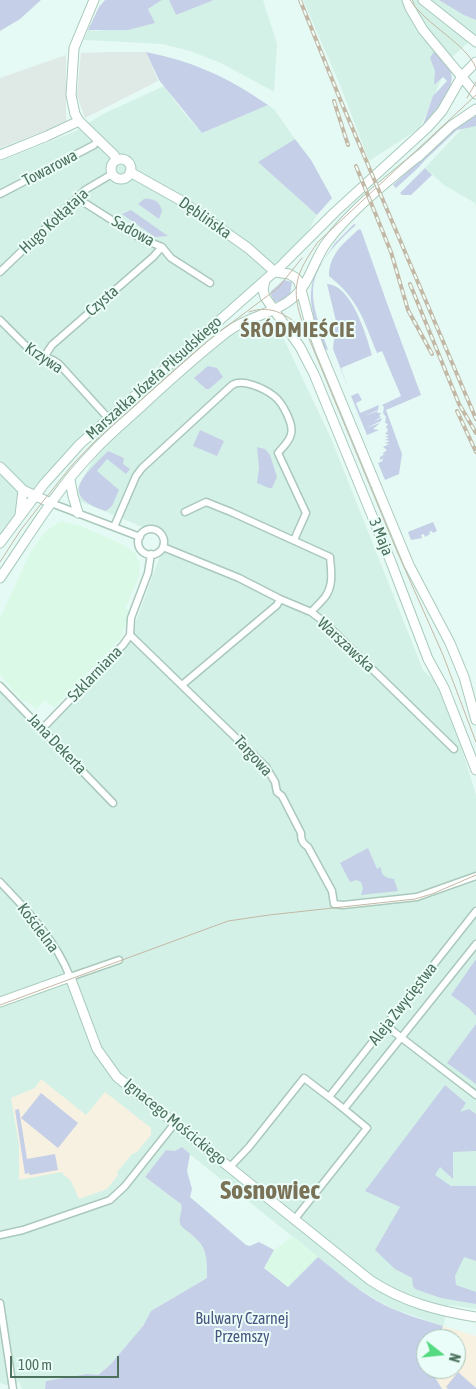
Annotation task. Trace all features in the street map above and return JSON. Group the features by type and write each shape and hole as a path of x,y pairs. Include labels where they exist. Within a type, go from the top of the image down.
{"main road":[{"path":"94,0 74,48 71,95 79,121 116,159"},
{"path":"407,0 424,30 476,94"},
{"path":"422,0 476,42"},
{"name":"Marszałka Józefa Piłsudskiego","path":"0,543 34,496 80,444 275,272 323,224 382,172 435,120 462,76 476,62"},
{"path":"265,280 264,293 274,310 292,299 302,288 317,257 333,235 451,126 476,110"},
{"path":"0,155 79,121"},
{"path":"116,159 124,159 130,165 130,172 121,179 112,174 111,166 116,159"},
{"name":"Dęblińska","path":"130,172 180,200 248,248 275,272"},
{"path":"275,272 286,273 294,277 302,288"},
{"name":"3 Maja","path":"302,288 309,320 320,350 409,565 450,643 464,677 474,707 476,720"},
{"name":"Marszałka Józefa Piłsudskiego","path":"0,578 51,503 91,453 159,390 228,332 243,321 274,310"},
{"name":"3 Maja","path":"274,310 300,347 314,374 392,562 428,659 444,688 476,770"},
{"path":"254,318 272,318 284,324"},
{"path":"0,467 24,490 51,503"},
{"path":"70,480 72,496 78,513"},
{"path":"20,515 24,490"},
{"path":"0,1002 70,977"},
{"name":"Ignacego Mościckiego","path":"70,977 92,1037 102,1058 117,1077 366,1277 391,1292 425,1307 476,1318"}],"street":[{"name":"Towarowa","path":"0,194 94,145 98,140"},
{"name":"Hugo Kołłątaja","path":"0,272 85,190 112,174"},
{"name":"Sadowa","path":"77,198 140,238 162,247 171,258 210,283"},
{"name":"Czysta","path":"44,357 52,345 162,247"},
{"name":"Krzywa","path":"0,320 34,354 59,364 109,419"},
{"path":"114,527 136,476 142,468 235,383 247,383 275,396 289,418 292,429 291,436 278,453 306,513 294,540"},
{"path":"185,512 206,502 330,556 330,587 326,596 312,612"},
{"path":"51,503 140,537"},
{"path":"155,529 162,535 163,547 158,552 151,554 143,552 139,545 140,537 146,530 155,529"},
{"name":"Warszawska","path":"163,547 239,578 280,599 312,612 454,749"},
{"name":"Szklarniana","path":"42,729 123,645 130,635 131,618 148,573 151,554"},
{"path":"182,685 277,605 280,599"},
{"name":"Targowa","path":"130,635 270,773 277,792 282,796 301,833 303,844 308,847 332,891 334,904 343,905 418,897 476,876"},
{"name":"Jana Dekerta","path":"0,686 113,803"},
{"name":"Kościelna","path":"0,882 27,910 47,937 70,977"},
{"name":"Aleja Zwycięstwa","path":"329,1097 476,912"},
{"name":"Aleja Zwycięstwa","path":"344,1109 476,944"},
{"path":"70,977 119,960"},
{"path":"387,1025 476,1095"},
{"path":"230,1167 304,1078 367,1128 294,1220"},
{"path":"0,1235 23,1230 110,1200 125,1186 175,1124"},
{"path":"0,1303 13,1389"}],"shaded area":[{"path":"162,0 169,0 176,15 214,0 263,0 277,44 274,92 221,63 190,51 162,44 84,40 88,30 96,31 154,23 148,9"},
{"path":"303,0 476,0 476,35 450,59 420,128 369,161 340,85"},
{"path":"146,52 158,81 85,118 77,95 81,53"},
{"path":"66,55 66,123 0,148 0,78"},
{"path":"164,86 183,112 202,133 268,105 274,109 295,139 259,162 317,215 306,235 213,322 162,362 101,419 29,493 0,539 0,161 74,132 103,114"},
{"path":"476,117 476,206 475,203 444,185 425,168 467,123"},
{"path":"279,329 331,438 423,670 443,689 476,795 476,1309 449,1305 443,1326 394,1309 378,1301 354,1286 182,1148 175,1151 167,1150 145,1177 181,1204 182,1212 179,1222 196,1238 207,1254 207,1278 151,1311 143,1326 110,1365 97,1375 87,1374 46,1381 45,1389 22,1389 19,1382 6,1385 0,1383 0,689 42,729 128,643 167,537 72,498 92,462 121,430 226,334"},
{"path":"61,521 83,527 126,546 135,553 140,564 139,576 125,609 131,612 120,639 54,708 45,700 36,709 22,700 0,675 0,618 31,551 45,532"},
{"path":"41,1079 86,1115 105,1092 151,1128 151,1135 117,1172 118,1175 107,1189 79,1199 71,1181 61,1172 19,1180 19,1145 11,1098 35,1088"},
{"path":"293,1236 318,1257 288,1287 264,1267 274,1250"},
{"path":"443,1326 453,1329 442,1329"},
{"path":"466,1333 476,1336 476,1389 442,1389 436,1379 466,1379"}],"green space":[{"path":"0,0 41,0 20,19 0,31"},
{"path":"105,0 162,0 148,9 155,23 128,30 88,30 99,7"},
{"path":"169,0 214,0 176,15"},
{"path":"439,0 476,0 476,20 464,15"},
{"path":"435,50 450,70 451,84 439,108 423,125 433,96 447,81 443,77 434,85 435,71 430,58"},
{"path":"146,52 180,61 210,72 239,86 268,105 202,133 159,80"},
{"path":"476,115 476,126 457,130 396,188 393,185 455,128"},
{"path":"295,139 311,160 332,198 317,215 258,162"},
{"path":"425,168 432,175 411,195 402,195 400,193"},
{"path":"144,199 154,200 160,205 162,211 159,219 138,204"},
{"path":"131,210 168,236 155,237 122,214"},
{"path":"354,224 356,225 328,254 318,271 313,289 314,305 328,350 324,349 312,306 311,297 314,276 319,264 321,264 335,243"},
{"path":"359,229 361,230 421,395 386,410 402,454 399,474 385,480 378,463 383,461 384,458 380,460 380,457 387,450 383,447 389,444 385,443 390,441 385,440 389,438 385,437 389,435 385,434 388,431 386,432 388,424 385,423 386,417 383,413 384,407 382,405 401,396 382,351 377,353 364,320 354,302 329,276 332,261 338,250"},
{"path":"284,280 292,282 290,295 281,301 275,302 271,291"},
{"path":"327,284 336,287 344,293 351,302 362,324 372,355 341,368 349,390 333,349 336,321"},
{"path":"208,366 217,368 223,377 209,389 206,389 194,378"},
{"path":"358,393 362,400 356,403 360,413 379,405 378,410 364,416 378,411 377,413 381,413 379,416 381,417 374,421 382,418 381,421 366,428 380,423 373,429 379,430 367,435 351,396"},
{"path":"200,430 224,441 217,456 193,446"},
{"path":"257,447 265,449 270,455 277,477 272,488 257,483 259,468"},
{"path":"108,451 124,458 123,464 130,469 126,474 107,459 97,471 119,490 112,506 106,511 91,505 82,498 79,491 84,476"},
{"path":"433,522 437,531 429,532 430,534 425,537 424,534 421,535 422,538 411,540 408,532"},
{"path":"368,848 377,869 381,867 384,876 394,879 398,891 361,895 363,888 361,882 356,880 350,882 340,863"},
{"path":"476,959 476,1016 469,1008 451,995"},
{"path":"476,1024 476,1084 447,1063"},
{"path":"445,1085 466,1103 460,1112 469,1109 476,1114 476,1151 453,1152 453,1179 440,1167 435,1175 451,1186 476,1186 476,1261 464,1257 455,1276 456,1285 476,1292 476,1304 441,1298 415,1289 412,1278 395,1269 375,1250 400,1207 365,1191"},
{"path":"41,1093 78,1123 58,1148 21,1118"},
{"path":"19,1109 27,1159 55,1154 58,1170 30,1175 29,1173 25,1174 15,1110"},
{"name":"Bulwary Czarnej Przemszy","path":"182,1147 190,1154 187,1171 192,1189 190,1197 246,1245 250,1246 259,1242 274,1250 264,1268 288,1287 318,1257 354,1286 377,1301 401,1312 443,1326 442,1329 416,1329 416,1379 436,1379 442,1389 45,1389 46,1381 87,1374 98,1375 110,1365 143,1326 151,1311 207,1278 204,1249 180,1224 181,1204 145,1177 166,1150 175,1151"},
{"path":"452,1379 466,1379 476,1389 448,1389 446,1387"}],"tram line":[{"path":"410,0 426,18 464,50 476,68"},
{"path":"467,98 476,82"},
{"path":"476,95 318,242 300,272 296,290 303,324 396,549 443,655 476,742"},
{"path":"0,562 20,531 44,500 73,464 97,439 210,339 278,288 302,258"},
{"path":"249,312 265,309 279,312 304,331"},
{"path":"0,1005 228,921 415,899 432,894 476,875"}],"railway":[{"path":"300,0 476,419"},
{"path":"334,101 348,145"},
{"path":"356,166 391,252 408,310 432,354"},
{"path":"410,284 459,404 476,433"},
{"path":"457,411 476,452"}],"district":[{"name":"ŚRÓDMIEŚCIE","path":"298,330"},
{"name":"Sosnowiec","path":"270,1191"}]}
